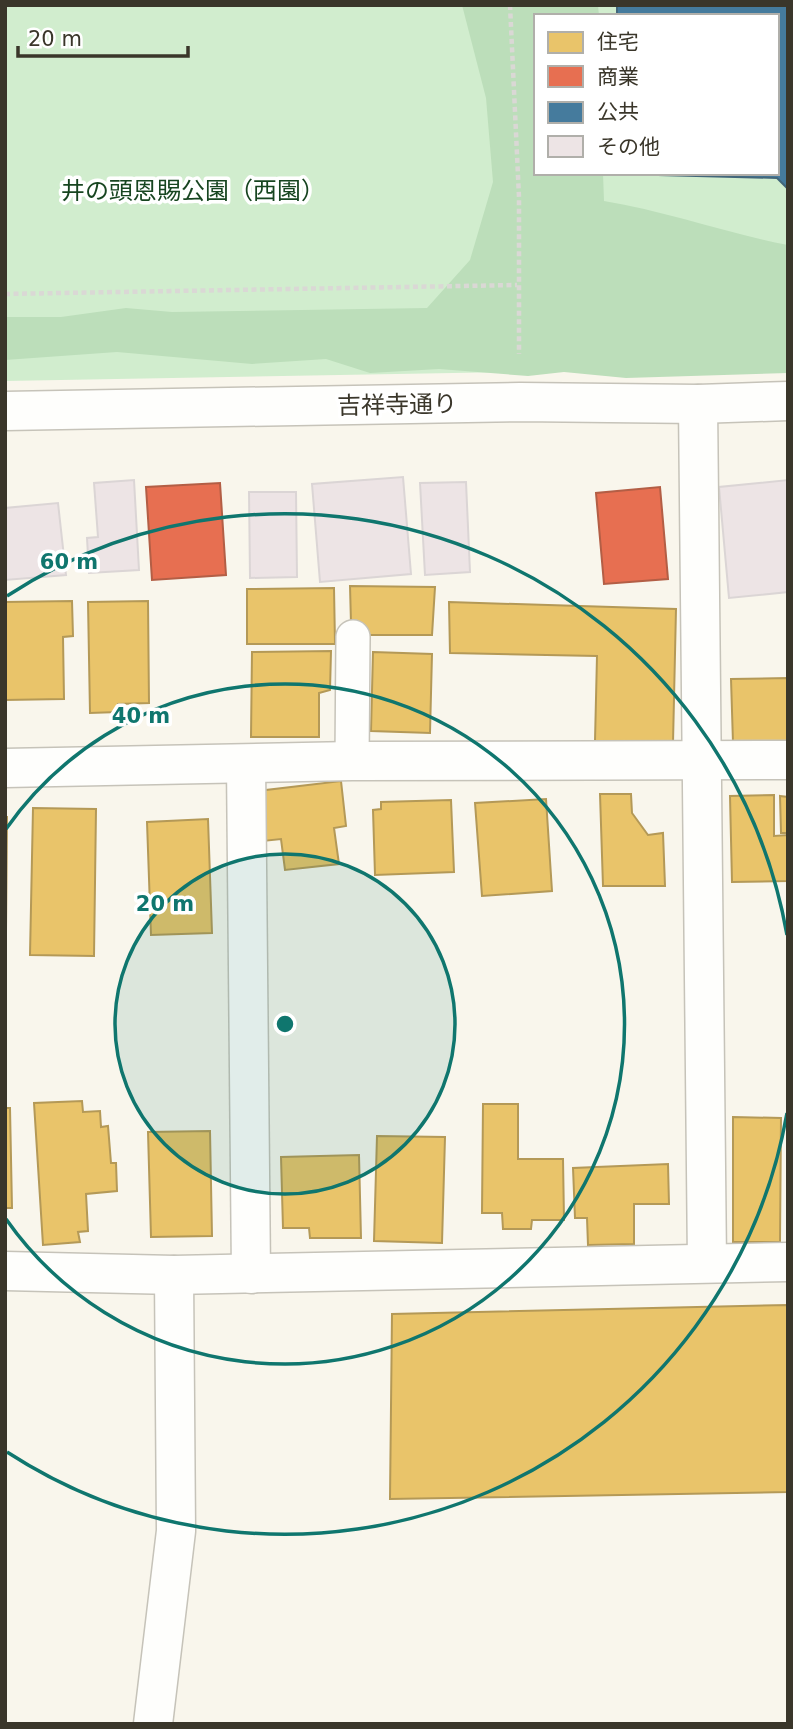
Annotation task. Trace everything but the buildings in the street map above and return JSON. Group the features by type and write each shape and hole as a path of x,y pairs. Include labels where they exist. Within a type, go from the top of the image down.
{"street":[{"name":"吉祥寺通り","path":"5,411 520,402 698,404 788,401"},
{"path":"698,404 706,1263"},
{"path":"5,768 352,761 788,760"},
{"path":"246,764 251,1274"},
{"path":"5,1270 174,1275 788,1262"},
{"path":"153,1724 176,1531 174,1275"}],"lane":[{"path":"352,761 353,637"}],"path":[{"path":"510,5 519,197 517,285 520,402"},
{"path":"5,294 517,285"}],"green space":[{"name":"井の頭恩賜公園（西園）","path":"5,5 788,5 788,367 5,381"},
{"path":"462,5 598,5 599,14 534,14 534,175 603,175 604,201 788,245 788,373 626,378 564,372 528,376 439,369 370,373 326,359 252,364 117,352 5,360 5,317 61,317 126,308 172,312 427,308 470,260 493,182 486,98"}]}
